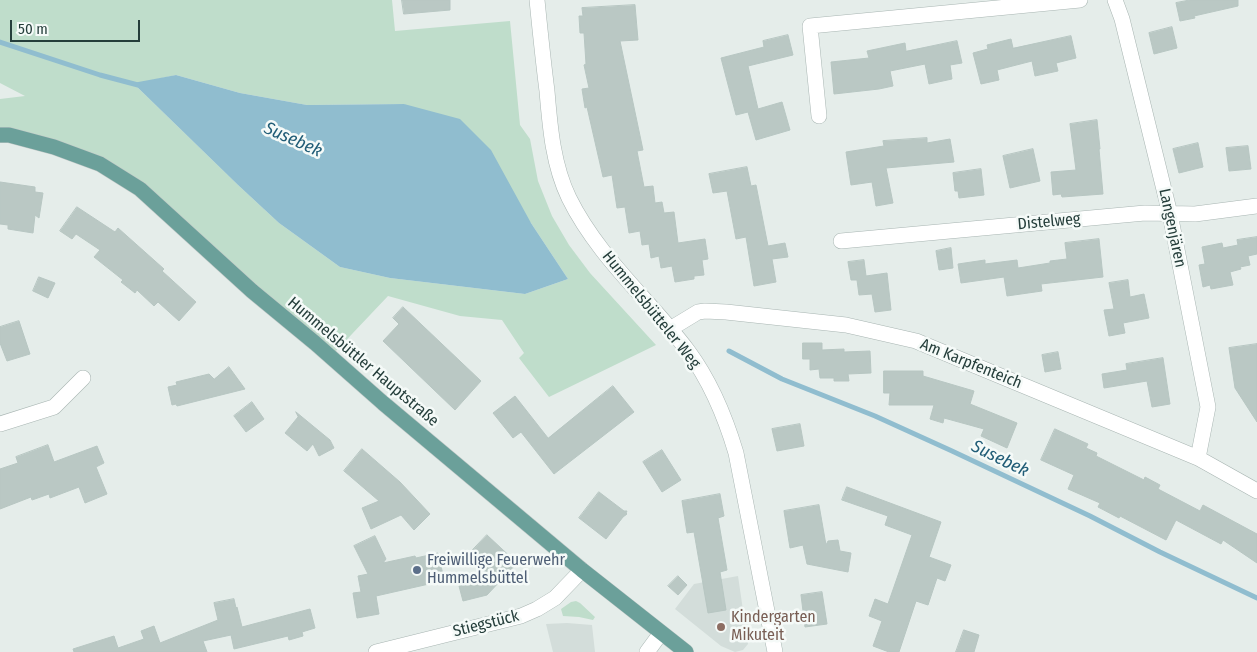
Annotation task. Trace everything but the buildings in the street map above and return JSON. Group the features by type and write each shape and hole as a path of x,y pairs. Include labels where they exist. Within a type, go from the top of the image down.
{"main road":[{"name":"Hummelsbüttler Hauptstraße","path":"0,135 9,135 54,147 100,164 140,189 252,290 384,403 582,570 686,652"}],"street":[{"name":"Hummelsbütteler Weg","path":"537,0 550,125 555,153 569,198 602,251 689,352 718,402 736,453 775,652"},
{"path":"819,116 810,26 1080,0"},
{"name":"Langenjären","path":"1115,0 1122,19 1170,214 1208,407 1198,458"},
{"name":"Distelweg","path":"840,241 1145,213 1195,214 1257,206"},
{"name":"Am Karpfenteich","path":"670,329 698,312 706,311 846,325 916,341 1198,458 1257,491"},
{"path":"0,424 54,407 84,378"},
{"name":"Stiegstück","path":"376,652 521,616 537,610 555,598 582,570"},
{"path":"647,652 661,633"}],"shaded area":[{"name":"Kindergarten Mikuteit","path":"738,576 748,644 743,650 735,652 721,646 675,609 694,584"},
{"path":"546,624 592,625 595,652 553,652"}],"green space":[{"path":"0,0 392,0 395,31 510,21 520,125 530,139 538,181 552,216 569,245 590,273 656,345 549,397 519,358 524,353 502,320 460,316 388,296 334,353 100,161 0,132 0,99 25,96 0,83","holes":["176,75 240,93 307,105 404,104 531,223 568,279 525,294 390,278 340,267 279,223 134,84"]},
{"path":"576,601 595,617 593,620 563,616 561,609"}],"water":[{"path":"176,75 240,93 307,105 404,104 460,119 491,150 531,223 568,279 525,294 390,278 340,267 279,223 133,83"}],"waterway":[{"name":"Susebek","path":"0,42 100,75 138,85"},
{"name":"Susebek","path":"729,351 782,379 875,416 952,451 1257,598"}],"place":[{"name":"Freiwillige Feuerwehr Hummelsbüttel","path":"417,570"},
{"name":"Kindergarten Mikuteit","path":"721,627"}]}
